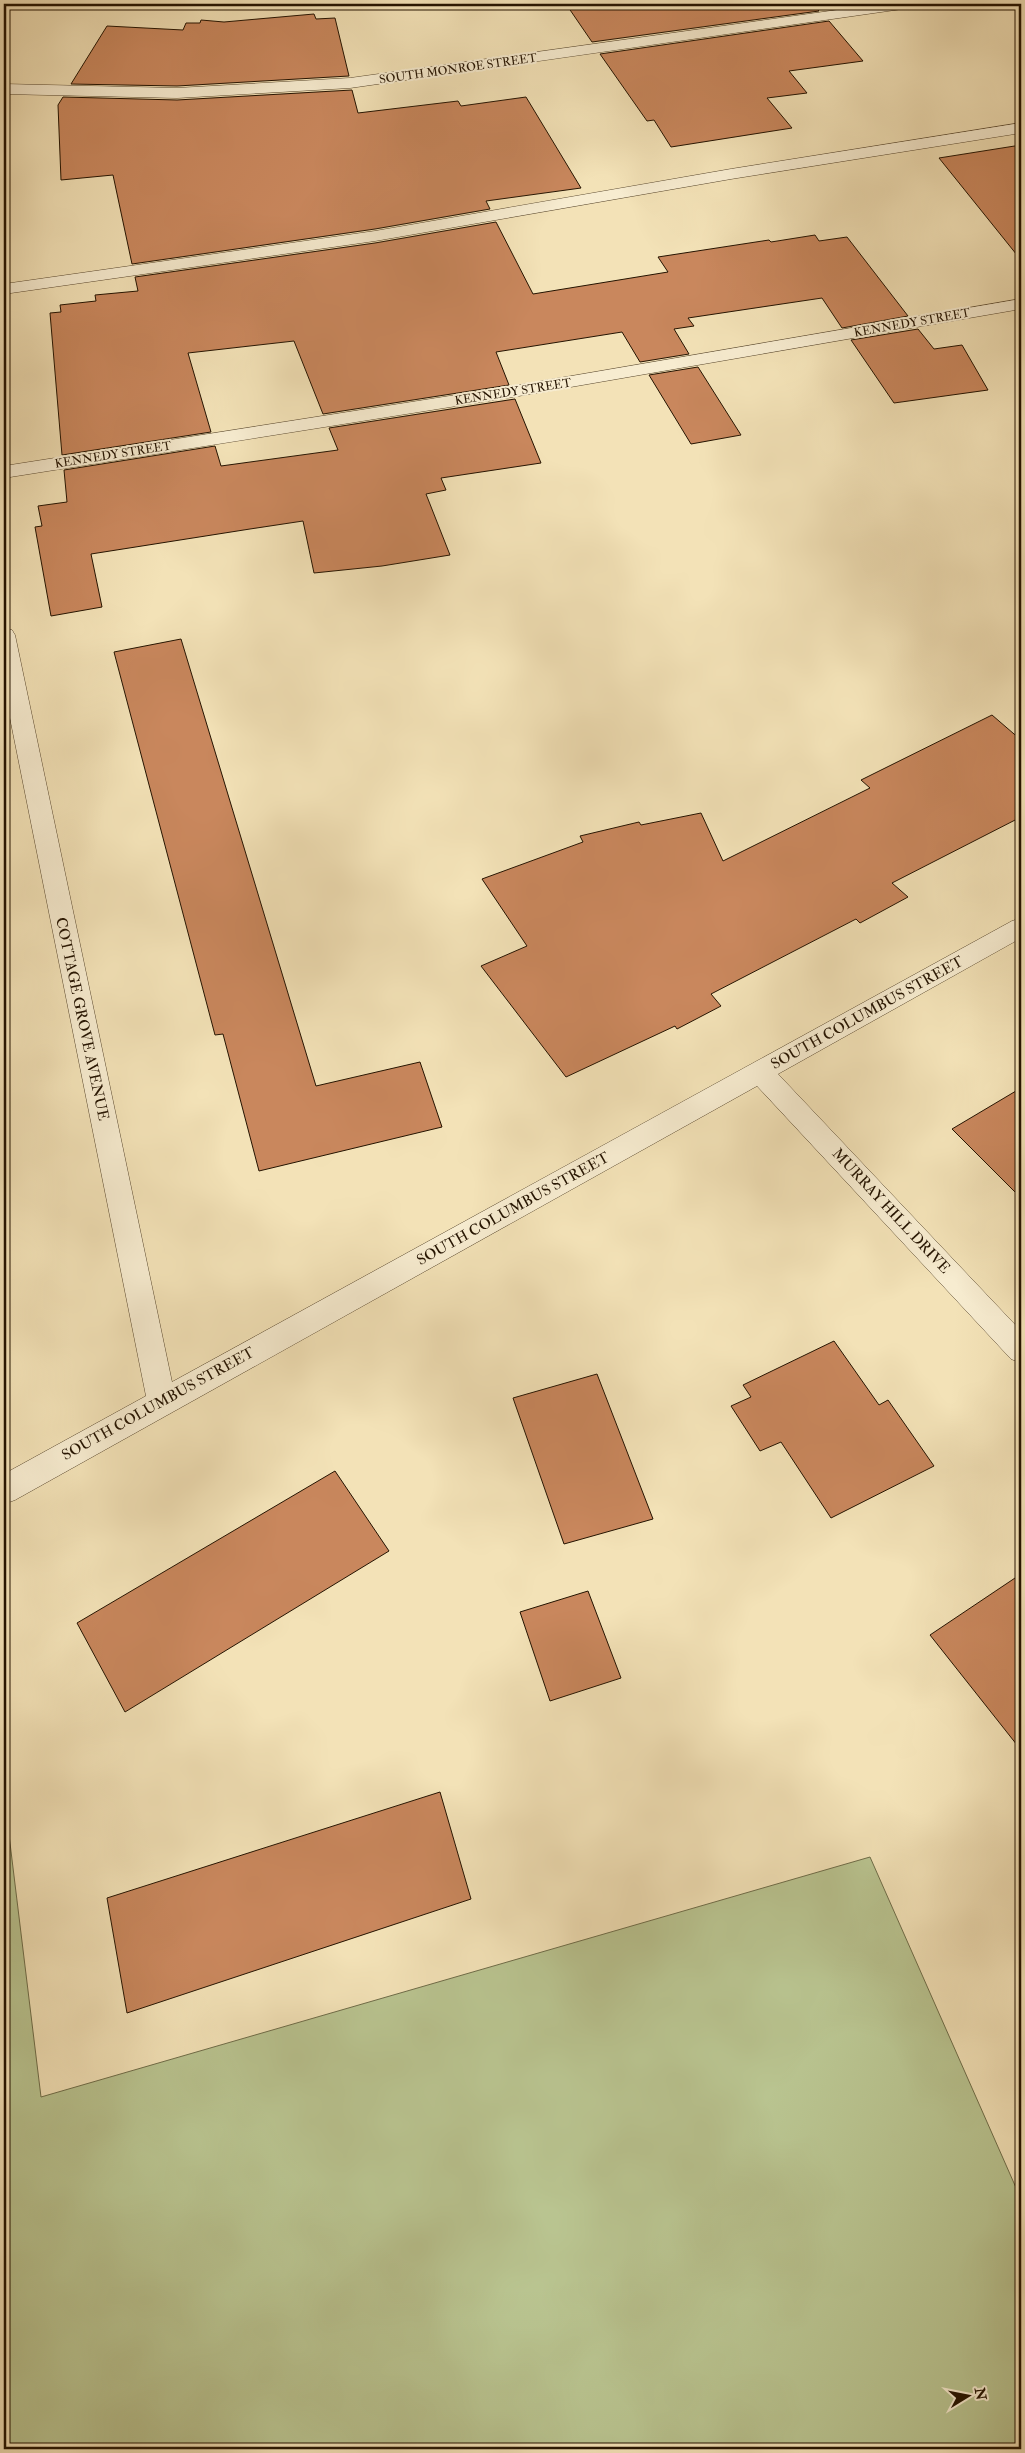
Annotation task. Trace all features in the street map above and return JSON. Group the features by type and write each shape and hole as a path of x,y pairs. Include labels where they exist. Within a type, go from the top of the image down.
{"street":[{"name":"SOUTH MONROE STREET","path":"4,89 108,94 177,93 350,83 909,4"},
{"path":"4,289 375,236 740,172 1021,128"},
{"name":"KENNEDY STREET","path":"4,472 294,428 687,364 1021,304"},
{"name":"COTTAGE GROVE AVENUE","path":"4,635 72,973 162,1402"},
{"name":"SOUTH COLUMBUS STREET","path":"4,1490 1021,927"},
{"name":"MURRAY HILL DRIVE","path":"760,1072 1021,1350"}],"green space":[{"path":"4,1794 41,2097 870,1857 1021,2199 1021,2449 4,2449"}],"building":[{"path":"566,4 813,4 819,11 592,42"},
{"path":"314,14 316,19 335,18 349,76 177,86 71,84 107,26 183,30 186,23 200,23 201,20 224,22"},
{"path":"829,21 863,61 789,71 807,93 767,98 792,128 671,147 654,120 647,121 600,54"},
{"path":"352,90 358,113 458,101 461,106 526,97 581,188 486,201 490,209 375,229 132,264 113,175 61,180 58,105 63,97 177,100"},
{"path":"1021,145 1021,260 939,158"},
{"path":"496,222 533,294 668,272 658,257 815,235 819,241 847,237 908,316 842,328 822,298 688,318 694,326 674,329 689,354 640,362 622,332 496,352 509,385 323,414 294,341 188,353 211,432 62,455 50,313 61,312 60,305 96,301 95,295 138,291 135,277 375,243"},
{"path":"918,329 934,349 962,345 988,390 894,403 851,340"},
{"path":"698,367 741,435 691,444 649,375"},
{"path":"515,399 541,463 441,478 446,490 426,494 450,555 382,566 314,573 303,521 250,529 91,554 102,607 51,616 35,527 42,526 38,506 67,502 64,470 215,446 221,466 338,450 329,428"},
{"path":"181,639 316,1086 420,1062 442,1127 259,1171 223,1034 215,1035 114,652"},
{"path":"992,715 1021,740 1021,817 892,883 908,897 860,923 856,919 711,994 721,1006 677,1029 675,1026 566,1077 481,966 527,946 482,879 583,842 580,836 639,822 641,825 701,813 723,861 870,788 861,780"},
{"path":"1021,1088 1021,1198 952,1129"},
{"path":"834,1341 879,1405 888,1400 934,1466 831,1518 781,1442 760,1451 731,1406 751,1397 743,1385"},
{"path":"597,1374 653,1519 564,1544 513,1398"},
{"path":"335,1471 389,1551 125,1712 77,1623"},
{"path":"1021,1574 1021,1750 930,1635"},
{"path":"588,1591 621,1678 550,1701 520,1612"},
{"path":"440,1792 471,1899 127,2013 107,1898"}]}
